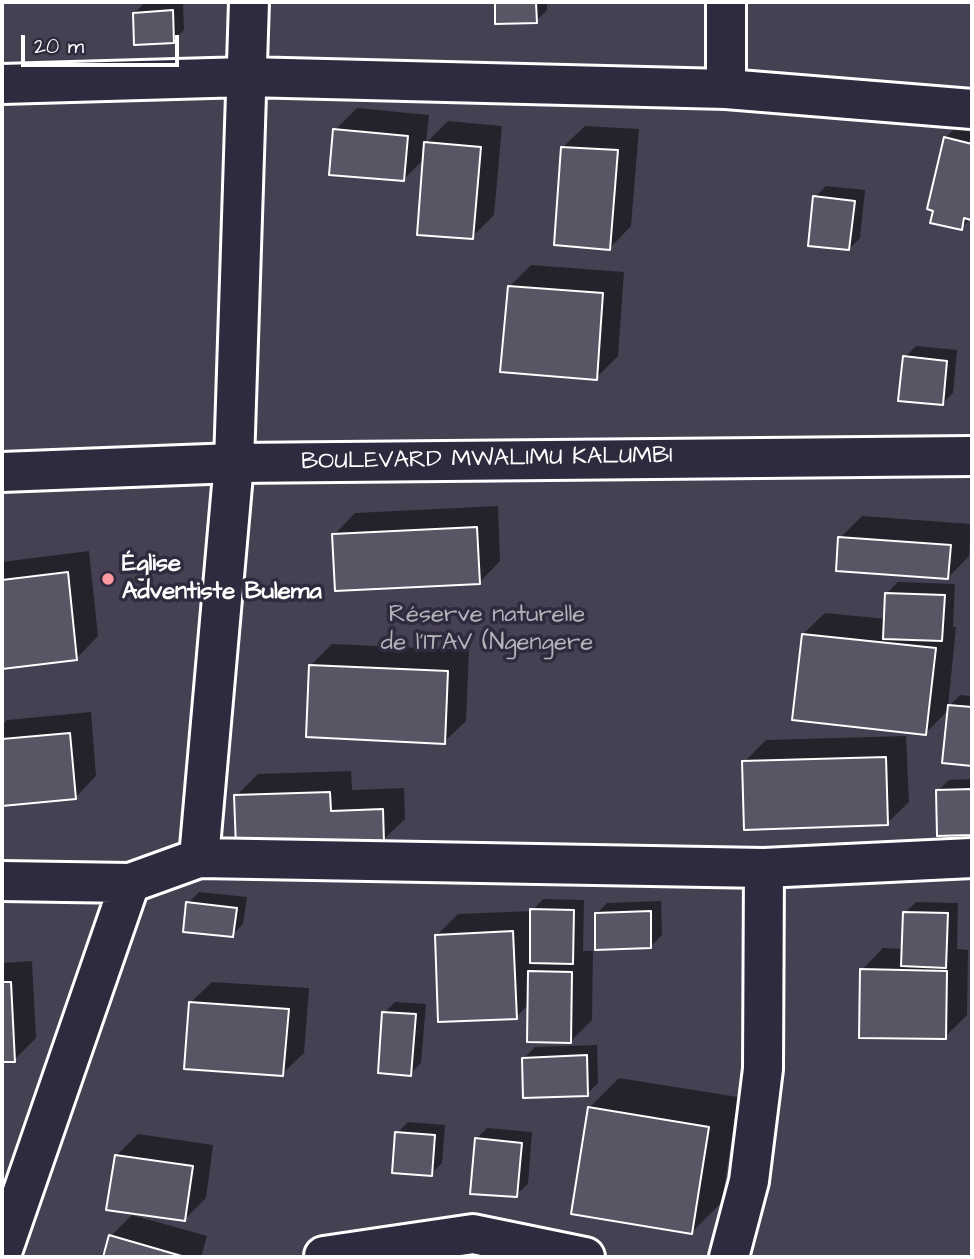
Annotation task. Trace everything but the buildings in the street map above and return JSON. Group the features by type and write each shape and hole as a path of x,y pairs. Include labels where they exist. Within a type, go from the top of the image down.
{"street":[{"path":"199,858 234,463 249,2"},
{"path":"726,2 726,89"},
{"path":"2,84 246,77 726,89 972,109"},
{"name":"BOULEVARD MWALIMU KALUMBI","path":"2,472 234,463 972,456"},
{"path":"2,881 130,883 199,858 764,868 972,858"},
{"path":"729,1257 749,1181 763,1069 764,868"},
{"path":"2,1252 130,883"},
{"path":"324,1257 473,1234 585,1257"}],"green space":[{"name":"Réserve naturelle de l'ITAV (Ngengere","path":"2,2 972,2 972,1257 2,1257"}],"place":[{"name":"Église Adventiste Bulema","path":"108,579"}]}
